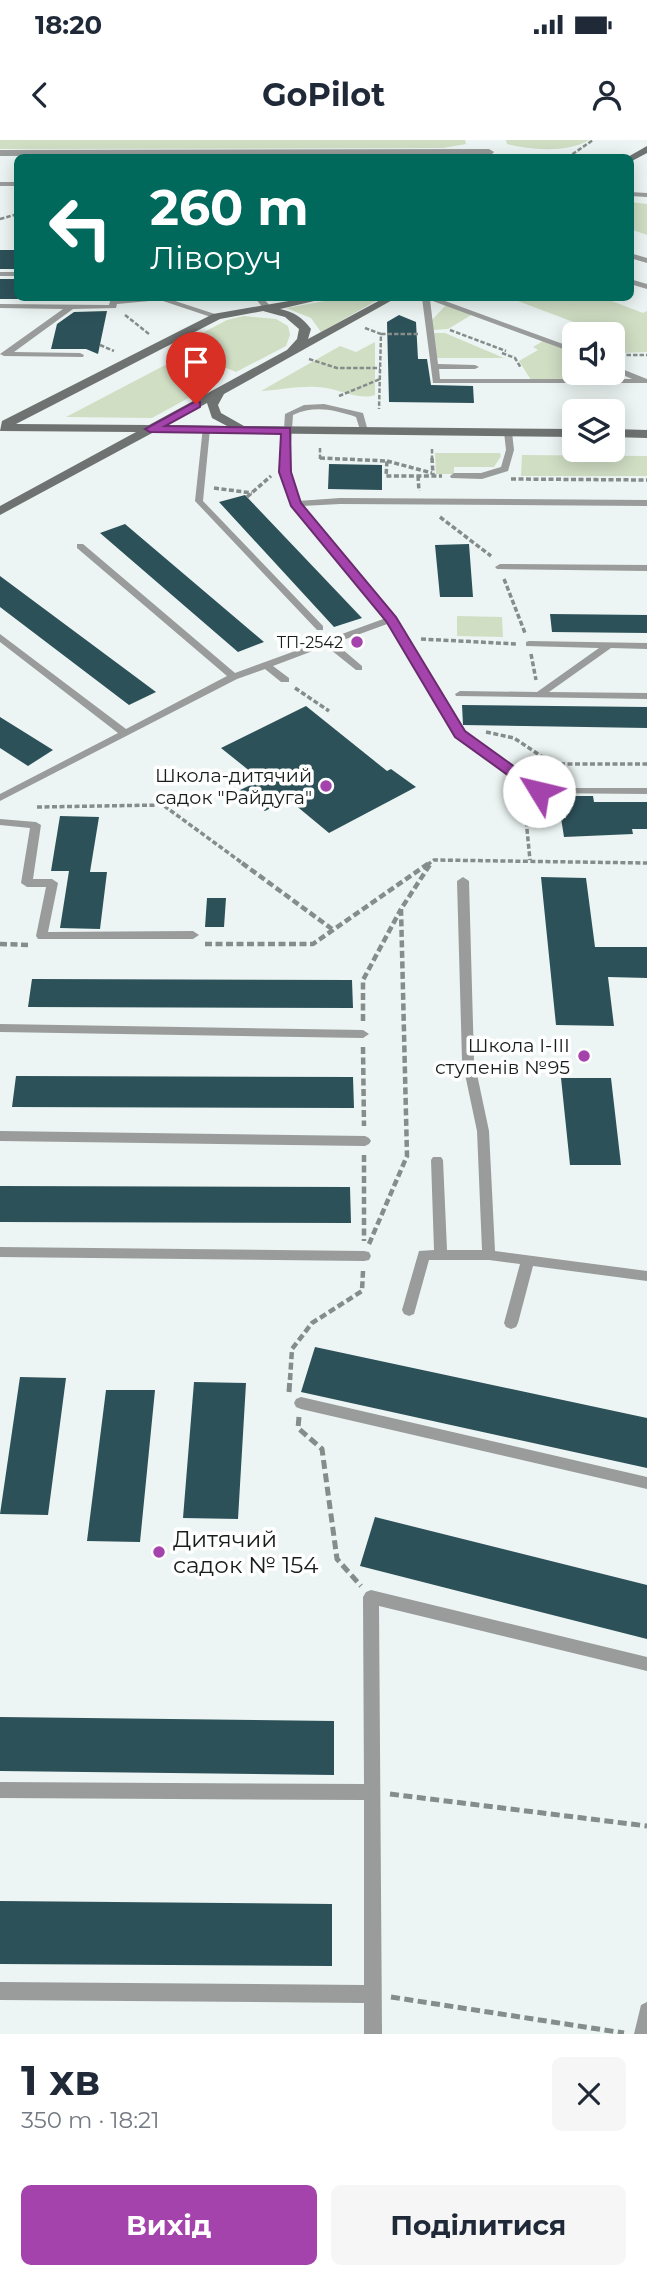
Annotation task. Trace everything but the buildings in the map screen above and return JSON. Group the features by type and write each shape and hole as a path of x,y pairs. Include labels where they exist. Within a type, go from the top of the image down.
{"main road":[{"path":"0,511 385,301"},
{"path":"1,427 217,316 248,309 263,302"},
{"path":"248,309 286,313 299,320 305,329 302,340 289,353"},
{"path":"219,392 212,405 216,415 245,430"},
{"path":"1,427 562,433"},
{"path":"625,433 647,433"}],"street":[{"path":"0,153 184,154"}],"lane":[{"path":"170,301 217,316"},
{"path":"426,301 436,381 647,380"},
{"path":"439,301 562,346"},
{"path":"0,306 71,307 114,302"},
{"path":"3,354 71,307"},
{"path":"3,354 80,355"},
{"path":"434,366 475,367"},
{"path":"625,372 647,380"},
{"path":"364,431 360,415 332,406 304,406 289,414 285,472 295,504 392,619 460,734 539,791 647,791"},
{"path":"206,429 199,501 320,628"},
{"path":"454,476 482,476 505,469 510,450 508,432"},
{"path":"295,504 647,503"},
{"path":"80,546 234,677"},
{"path":"500,567 647,568"},
{"path":"0,799 234,677 392,619"},
{"path":"0,636 125,733"},
{"path":"327,642 359,668"},
{"path":"529,644 647,646"},
{"path":"539,695 608,646"},
{"path":"266,666 285,680"},
{"path":"460,694 647,696"},
{"path":"0,822 36,825 27,883 52,883 42,936 193,935"},
{"path":"463,881 468,1060 483,1131 489,1255"},
{"path":"0,1028 363,1034"},
{"path":"0,1136 365,1141"},
{"path":"437,1160 440,1255"},
{"path":"0,1252 364,1255"},
{"path":"409,1310 424,1255 489,1255 647,1276"},
{"path":"511,1323 528,1260"},
{"path":"301,1403 647,1483"},
{"path":"373,2034 371,1597 647,1664"},
{"path":"0,1790 372,1792"},
{"path":"0,1991 373,1994"},
{"path":"643,2034 647,2011"}],"path":[{"path":"573,154 593,140"},
{"path":"114,302 149,334"},
{"path":"365,328 381,334 450,330 476,314"},
{"path":"450,330 505,351 502,353 515,358 529,381"},
{"path":"379,409 381,334"},
{"path":"100,345 115,352"},
{"path":"170,351 228,377"},
{"path":"625,355 647,355"},
{"path":"309,359 337,368 380,369"},
{"path":"341,393 380,379"},
{"path":"380,395 386,395"},
{"path":"320,448 320,460 387,461 433,474"},
{"path":"432,449 433,474"},
{"path":"387,461 386,476 454,476"},
{"path":"247,497 269,477 285,472"},
{"path":"482,476 647,480"},
{"path":"200,486 252,493"},
{"path":"419,502 488,553 500,567 529,644 539,695"},
{"path":"413,638 529,644"},
{"path":"285,680 329,712"},
{"path":"476,730 514,738 552,764 647,764"},
{"path":"37,807 163,805 332,929"},
{"path":"371,1597 337,1559 322,1449 298,1428 301,1403 288,1401 292,1349 312,1324 362,1291 365,1141 363,980 401,909 434,860"},
{"path":"204,944 313,944 434,860 647,863"},
{"path":"364,1255 407,1156 401,909"},
{"path":"0,944 41,944"},
{"path":"372,1792 647,1826"},
{"path":"373,1994 630,2034"}],"green space":[{"path":"0,140 465,140 466,144 443,148 0,149"},
{"path":"506,140 589,140 560,149 538,149 507,144"},
{"path":"634,202 647,204 647,235 634,230"},
{"path":"325,301 376,301 321,332 311,318 286,308"},
{"path":"518,301 612,301 643,313 647,311 647,352 625,353 625,322 573,322"},
{"path":"446,305 473,314 448,329 433,330 432,320"},
{"path":"244,316 276,319 288,326 290,335 286,346 236,372 176,347 227,320"},
{"path":"433,333 445,333 504,358 436,358"},
{"path":"543,341 562,348 562,380 531,380 519,361 538,350 533,347"},
{"path":"375,342 375,395 361,396 317,387 261,391 340,346 356,352"},
{"path":"171,362 214,384 152,418 66,417"},
{"path":"435,453 500,453 501,456 494,467 454,467 454,474 436,474"},
{"path":"522,455 562,455 562,462 625,462 625,456 647,456 647,476 521,476"},
{"path":"457,616 502,617 503,637 457,636"}],"place":[{"name":"ТП-2542","path":"357,642"},
{"name":"Школа-дитячий садок \"Райдуга\"","path":"326,786"},
{"name":"Школа І-ІІІ ступенів №95","path":"584,1056"},
{"name":"Дитячий садок № 154","path":"159,1552"}],"route":[{"path":"196,404 150,429 286,430 285,472 295,504 392,619 460,734 539,791"}]}
